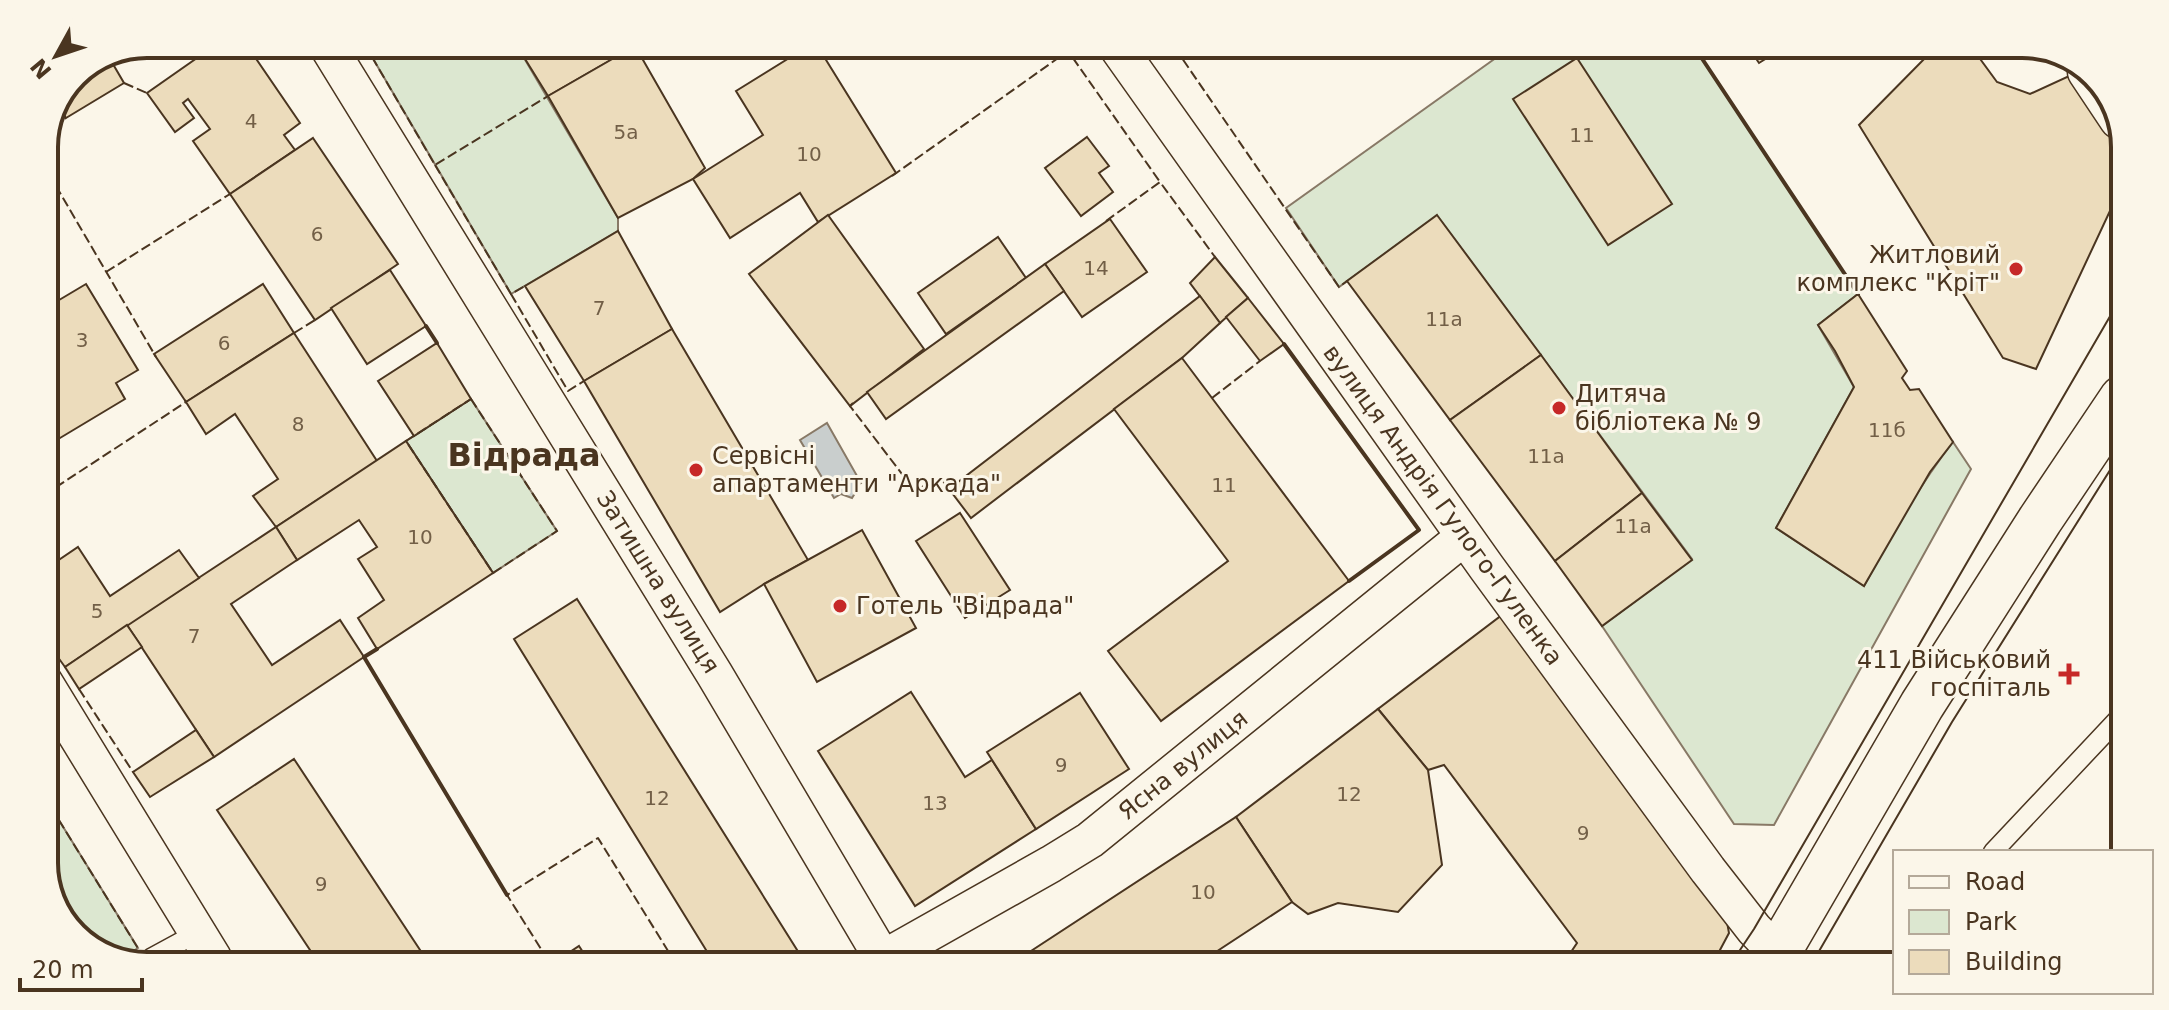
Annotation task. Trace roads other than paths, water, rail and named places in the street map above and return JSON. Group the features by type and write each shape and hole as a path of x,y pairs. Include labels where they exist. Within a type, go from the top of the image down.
{"street":[{"name":"Затишна вулиця","path":"335,58 707,662 876,952"},
{"name":"вулиця Андрія Гулого-Гуленка","path":"1125,58 1464,537 1770,952"},
{"path":"1780,952 1922,705 2111,414"},
{"name":"Ясна вулиця","path":"895,952 1090,840 1464,537"},
{"path":"58,705 205,946"}],"lane":[{"path":"1995,850 2111,727"},
{"path":"178,952 205,946"}],"tram line":[{"path":"1739,952 2111,315"},
{"path":"1819,952 1952,722 2111,469"}],"place":[{"name":"Житловий комплекс \"Кріт\"","path":"2016,269"},
{"name":"Дитяча бібліотека № 9","path":"1559,408"},
{"name":"Сервісні апартаменти \"Аркада\"","path":"696,470"},
{"name":"Готель \"Відрада\"","path":"840,606"},
{"name":"411 Військовий госпіталь","path":"2069,674"}],"district":[{"name":"Відрада","path":"524,455"}]}
